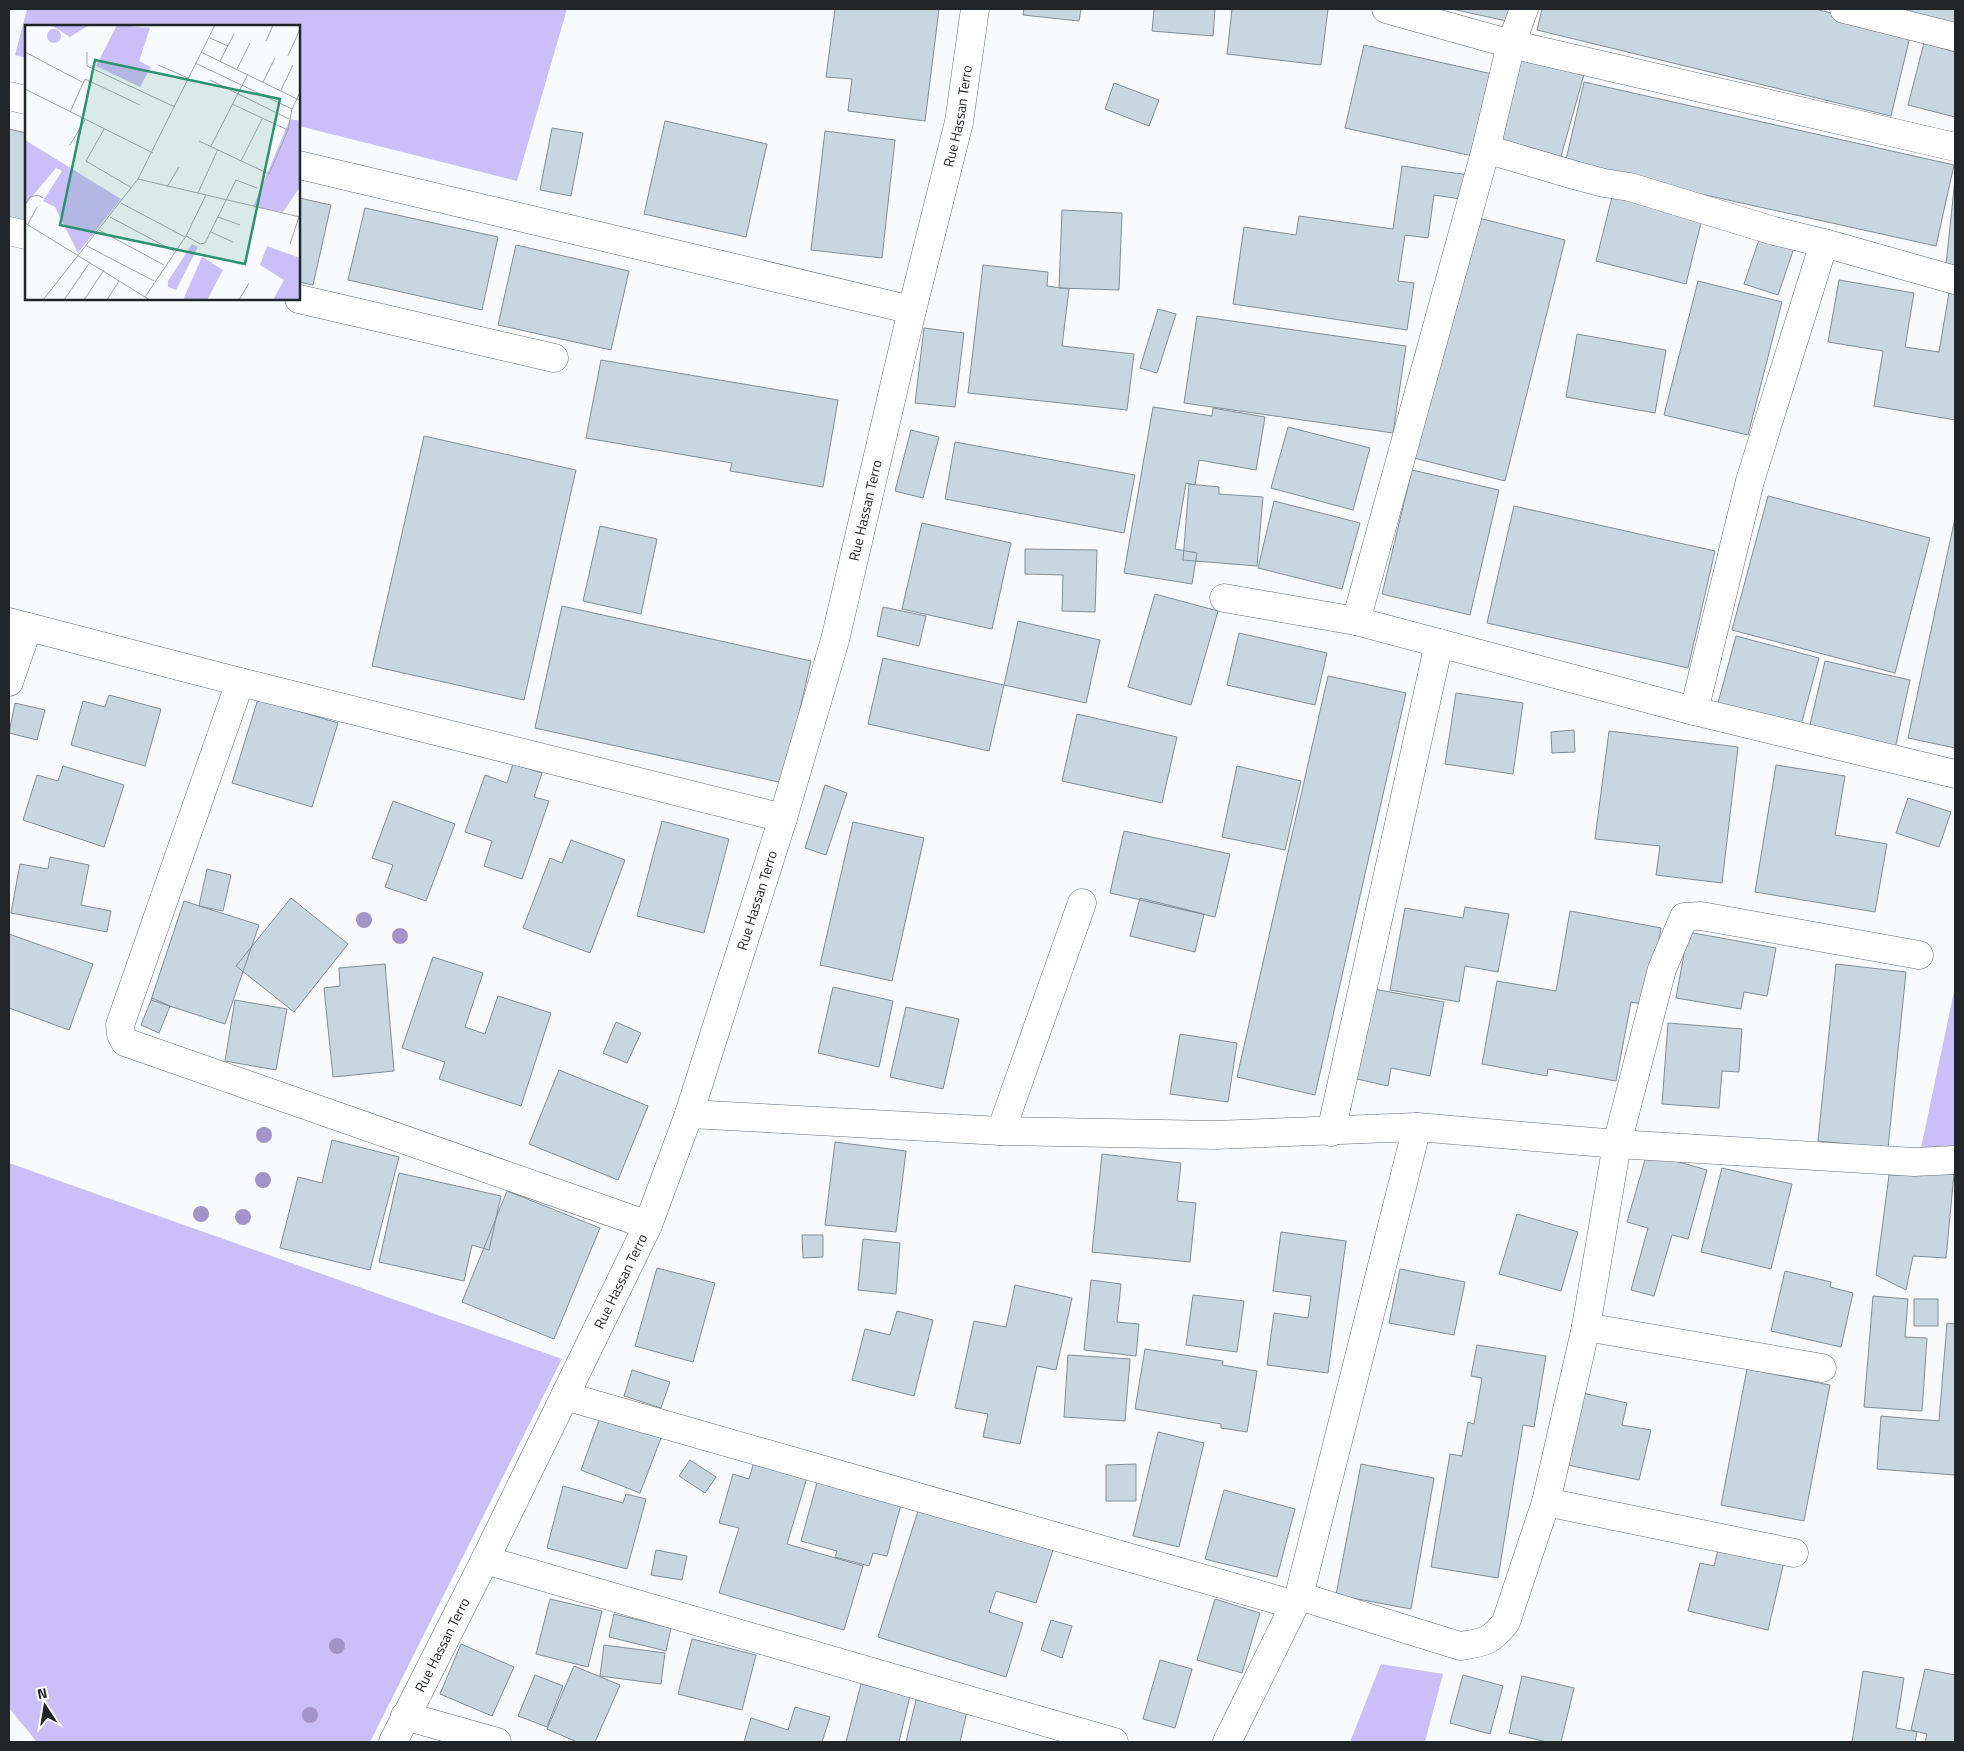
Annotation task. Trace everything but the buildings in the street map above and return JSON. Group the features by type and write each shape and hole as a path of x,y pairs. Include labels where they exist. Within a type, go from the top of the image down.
{"street":[{"name":"Rue Hassan Terro","path":"393,1742 566,1396 648,1225 690,1114 783,818 835,640 912,310 959,122 975,9"},
{"path":"1386,9 1511,44 1955,147"},
{"path":"1356,621 1486,149 1511,44 1524,9"},
{"path":"1844,9 1955,37"},
{"path":"9,96 25,100"},
{"path":"1486,149 1574,176 1630,187 1774,231 1955,280"},
{"path":"300,164 912,310"},
{"path":"9,231 25,235"},
{"path":"1694,712 1750,481 1824,243"},
{"path":"300,299 554,358"},
{"path":"1224,598 1356,621 1694,712 1955,774"},
{"path":"9,682 18,625 783,818"},
{"path":"1331,1132 1439,643"},
{"path":"240,682 120,1025 121,1034 125,1042 648,1225"},
{"path":"1001,1131 1082,903"},
{"path":"566,1396 1460,1646 1481,1643 1496,1635 1506,1622 1546,1502 1586,1327 1617,1144 1662,969 1684,917 1701,916 1919,955"},
{"path":"690,1114 1001,1131 1215,1135 1331,1132 1417,1127 1617,1144 1914,1162 1955,1160"},
{"path":"1227,1742 1297,1600 1417,1127"},
{"path":"1586,1327 1822,1368"},
{"path":"1546,1502 1794,1553"},
{"path":"485,1560 1114,1742"},
{"path":"405,1716 497,1742"}],"shaded area":[{"path":"27,9 567,9 517,181 300,126 300,25 25,25 25,58 15,55"},
{"path":"1955,987 1955,1147 1921,1148"},
{"path":"9,1163 562,1359 370,1742 37,1742 9,1708"},
{"path":"1381,1664 1443,1674 1425,1742 1350,1742"}]}
